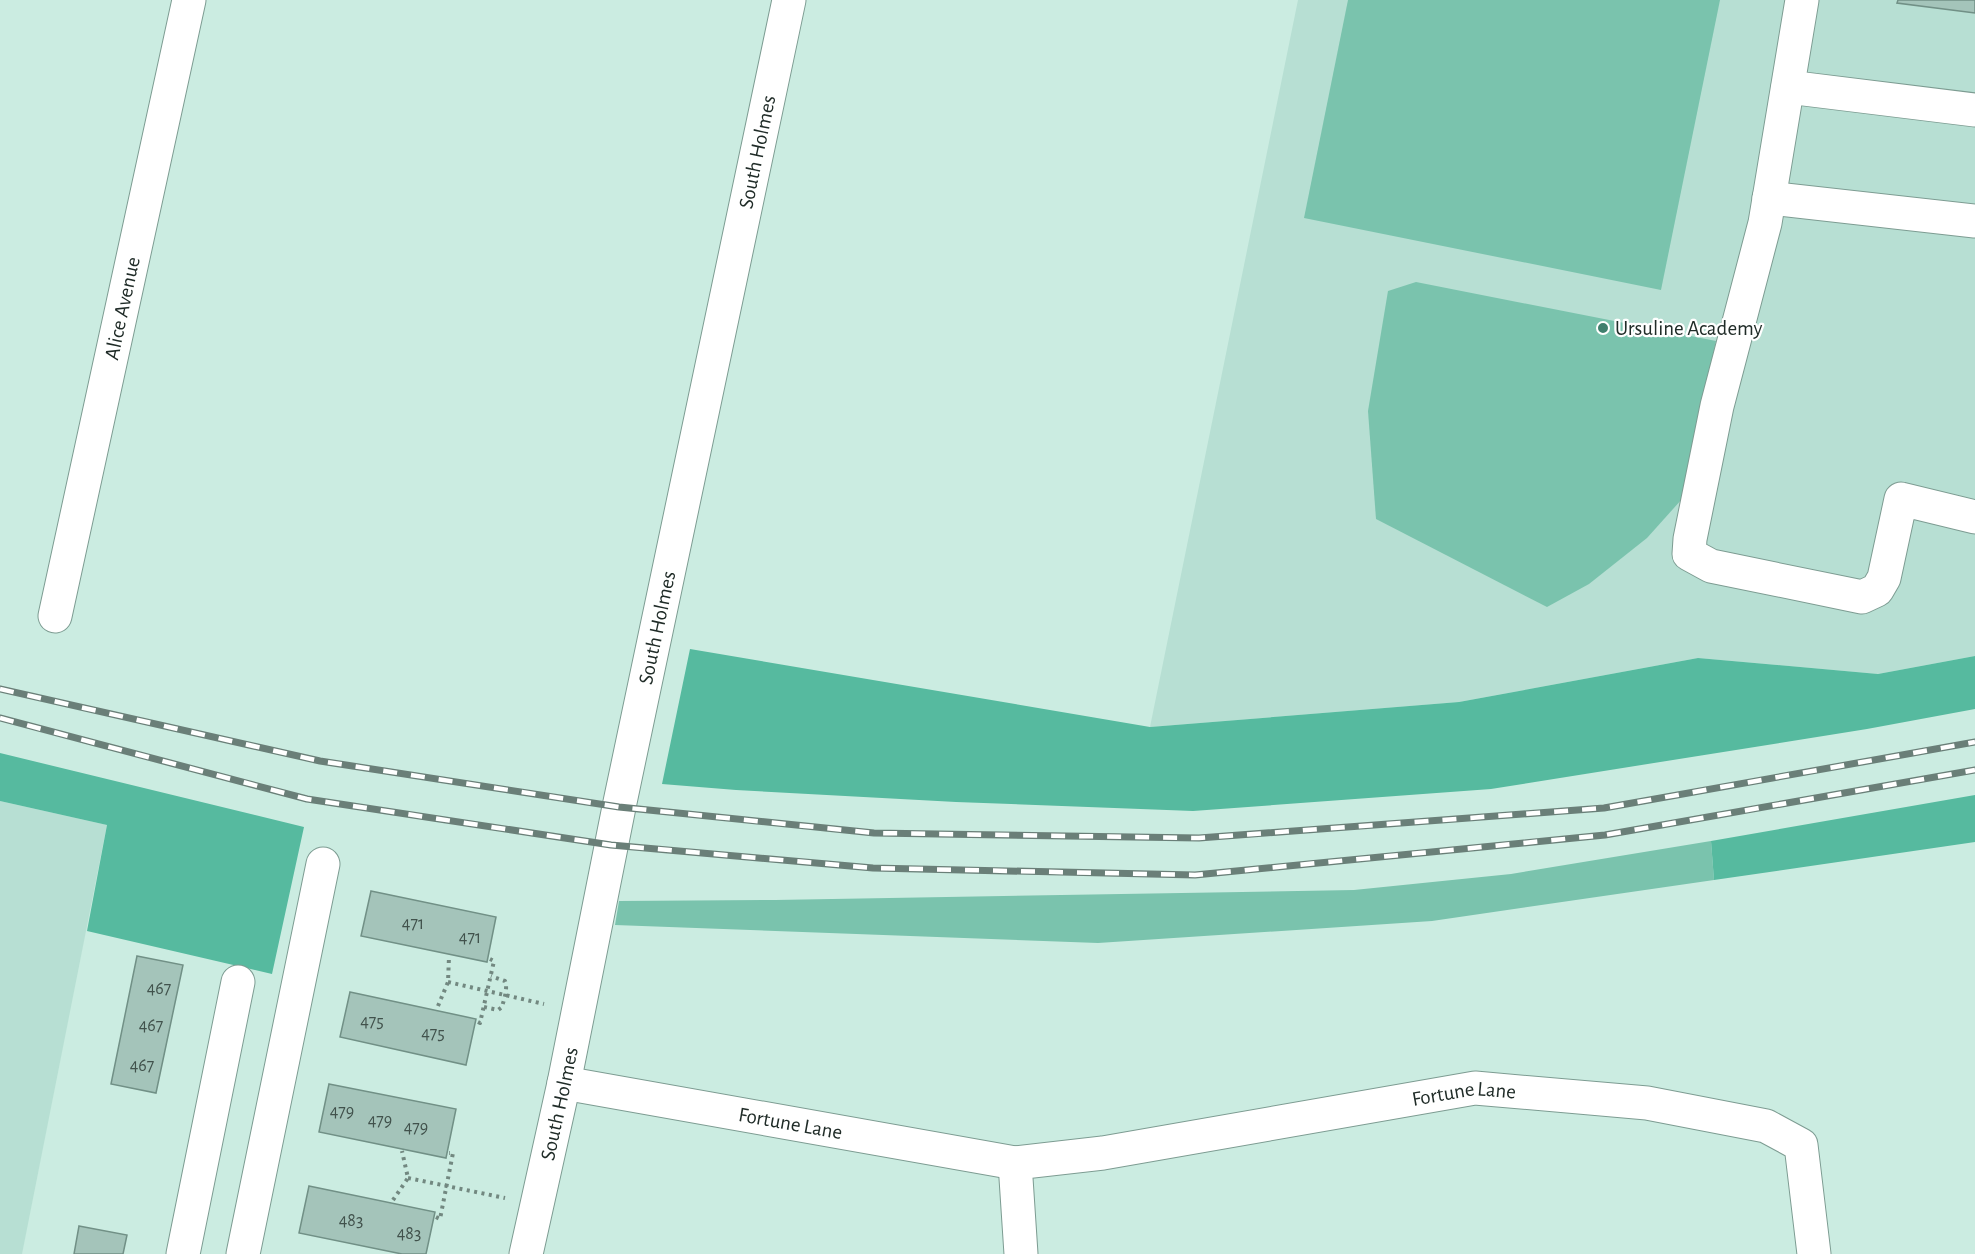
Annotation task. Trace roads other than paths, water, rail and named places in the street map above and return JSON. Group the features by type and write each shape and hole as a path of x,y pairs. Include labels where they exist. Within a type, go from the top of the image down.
{"street":[{"name":"Alice Avenue","path":"55,616 189,0"},
{"name":"South Holmes","path":"526,1254 564,1083 621,795 789,0"},
{"path":"1802,0 1765,223 1717,406 1690,539 1689,554 1711,566 1862,597 1877,590 1884,578 1901,499 1975,517"},
{"path":"1788,87 1975,110"},
{"path":"1769,198 1975,221"},
{"path":"243,1254 323,864"},
{"path":"183,1254 238,982"},
{"name":"Fortune Lane","path":"564,1083 1015,1163 1103,1153 1474,1088 1647,1103 1766,1126 1801,1145 1814,1254"},
{"path":"1015,1163 1021,1254"}],"railway":[{"path":"0,689 320,761 619,807 874,833 1199,838 1604,808 1975,742"},
{"path":"0,718 307,799 611,845 873,868 1195,875 1605,835 1975,770"}],"place":[{"name":"Ursuline Academy","path":"1603,328"}]}
